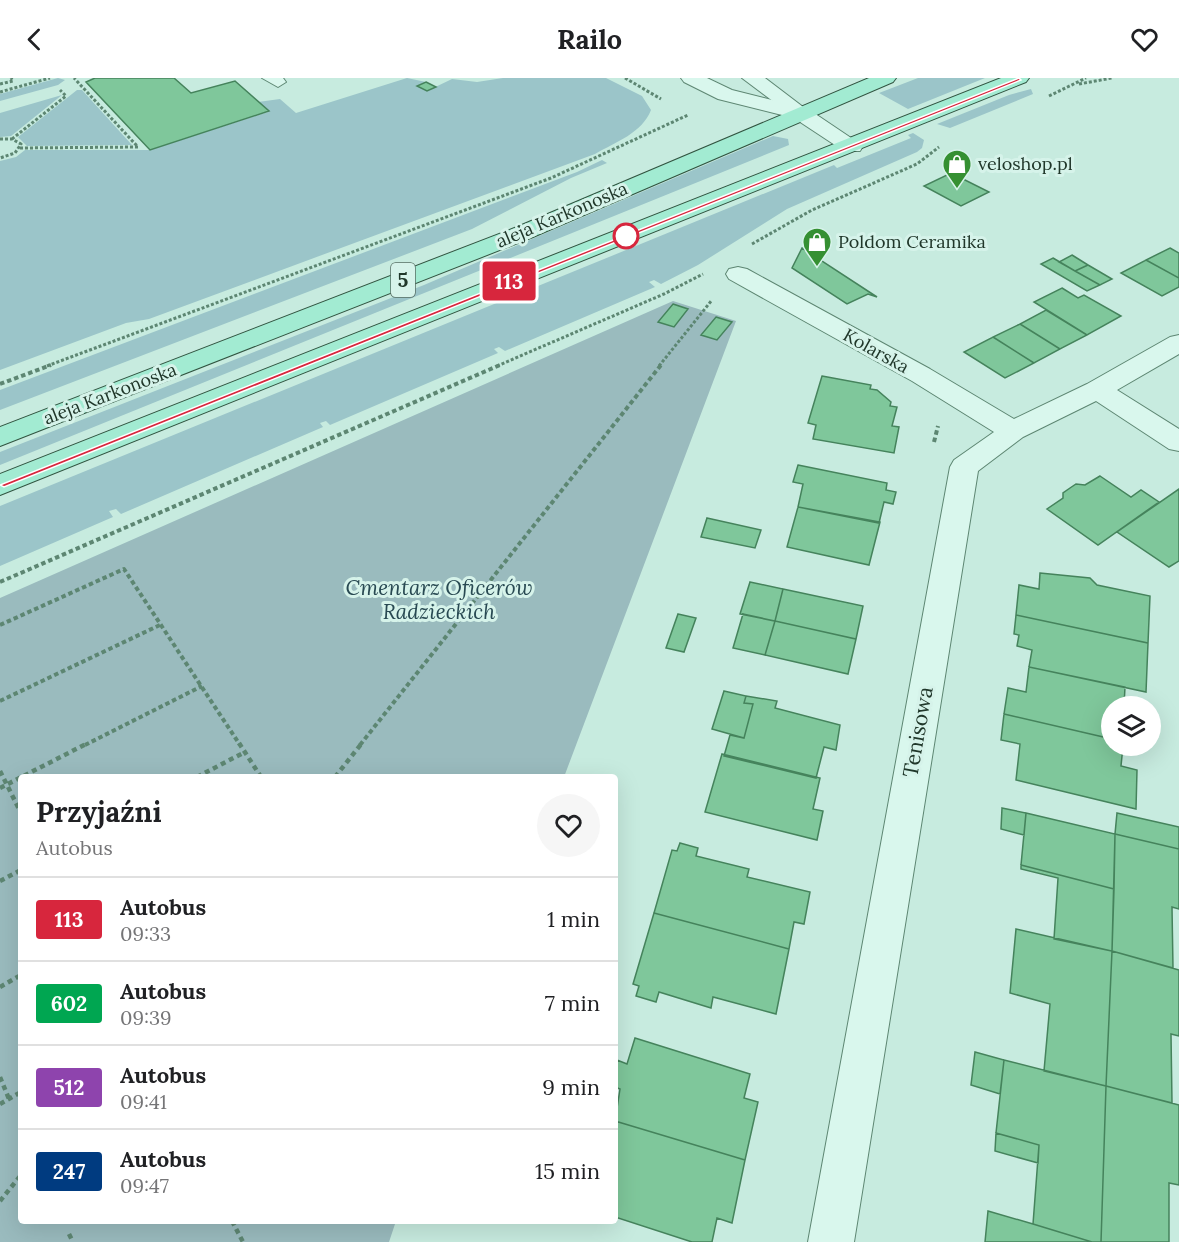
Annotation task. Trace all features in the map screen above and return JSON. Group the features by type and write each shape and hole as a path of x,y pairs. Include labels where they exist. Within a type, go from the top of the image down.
{"main road":[{"name":"aleja Karkonoska","path":"0,437 525,232 886,78"},
{"name":"aleja Karkonoska","path":"0,485 1019,78"}],"street":[{"path":"691,78 725,95 801,113"},
{"path":"752,78 852,146"},
{"name":"Kolarska","path":"738,274 921,375 1013,431"},
{"name":"Tenisowa","path":"831,1242 964,467 1013,431 1097,390 1179,343"},
{"path":"1097,390 1179,442"}],"lane":[{"path":"270,78 278,82 276,78"}],"path":[{"path":"0,84 13,81 11,78"},
{"path":"0,92 50,78"},
{"path":"0,158 20,148 138,147 74,78"},
{"path":"625,78 670,104"},
{"path":"1045,97 1086,78"},
{"path":"1075,85 1112,78"},
{"path":"12,139 66,96 60,90"},
{"path":"0,384 551,178 688,115 679,110"},
{"path":"0,139 12,139 21,144 20,148"},
{"path":"749,246 784,222 933,154 945,141"},
{"path":"0,582 664,294 711,269"},
{"path":"337,774 704,309"},
{"path":"0,625 124,569 259,774"},
{"path":"0,701 162,624"},
{"path":"27,774 202,686"},
{"path":"203,774 245,752"},
{"path":"0,771 18,807"},
{"path":"0,788 18,778"},
{"path":"0,881 18,872"},
{"path":"0,987 18,977"},
{"path":"0,1077 9,1098"},
{"path":"0,1104 18,1094"},
{"path":"0,1201 18,1178"},
{"path":"234,1224 243,1242"},
{"path":"69,1234 73,1242"}],"shaded area":[{"path":"58,78 65,80 58,85 0,101 0,94"},
{"path":"407,78 426,82 418,86 427,91 452,79 477,82 503,78 606,78 642,96 651,110 635,131 595,154 149,319 126,323 0,370 0,161 16,157 25,150 150,150 268,112 258,102 280,99 296,113"},
{"path":"918,78 985,78 908,109 879,93"},
{"path":"1031,89 1033,94 950,128 937,124 1009,95"},
{"path":"77,90 82,90 132,145 27,146 18,137"},
{"path":"62,95 11,136 0,137 0,113"},
{"path":"913,133 924,140 922,148 917,152 787,209 698,265 661,284 654,280 649,282 655,287 505,351 499,347 494,349 498,353 330,425 326,421 320,423 323,427 121,514 116,509 109,511 113,517 0,566 0,506 834,165 837,168 911,138 908,135"},
{"path":"773,136 788,139 789,145 0,465 0,452 424,285"},
{"path":"602,160 607,163 571,178 472,229 0,410 0,390 577,172"}],"green space":[{"name":"Cmentarz Oficerów Radzieckich","path":"673,301 736,321 565,774 18,774 18,1224 395,1224 389,1242 0,1242 0,598"}],"building":[{"path":"95,78 174,78 191,93 235,81 269,111 150,150 86,82"},
{"path":"426,82 436,87 427,91 417,86"},
{"name":"veloshop.pl","path":"951,173 989,192 961,206 924,186"},
{"path":"802,248 877,297 868,294 847,304 792,268"},
{"path":"1170,248 1179,253 1179,278 1146,260"},
{"path":"1072,255 1088,265 1075,271 1059,262"},
{"path":"1053,258 1100,285 1087,291 1041,264"},
{"path":"1146,260 1179,278 1179,287 1162,296 1121,273"},
{"path":"1088,265 1112,279 1100,285 1075,271"},
{"path":"1062,288 1078,298 1084,295 1121,316 1087,335 1034,302"},
{"path":"673,304 688,309 674,327 658,322"},
{"path":"1046,310 1087,335 1060,349 1020,324"},
{"path":"716,317 732,322 717,340 701,335"},
{"path":"1020,324 1060,349 1034,363 993,337"},
{"path":"993,337 1034,363 1005,378 964,352"},
{"path":"822,376 871,385 870,389 877,390 891,402 890,406 897,407 892,426 899,427 894,453 813,439 816,425 808,423"},
{"path":"798,465 887,483 886,490 896,492 893,504 884,502 879,523 798,507 803,484 793,482"},
{"path":"1100,476 1131,497 1141,490 1159,502 1098,545 1047,509 1063,498 1063,493 1076,484 1085,485"},
{"path":"1179,489 1179,561 1169,567 1117,532"},
{"path":"798,507 880,522 869,565 787,547"},
{"path":"707,518 761,530 755,548 701,537"},
{"path":"1040,573 1090,578 1097,585 1150,596 1148,643 1016,615 1019,585 1039,589"},
{"path":"750,582 783,589 775,621 740,614"},
{"path":"783,589 863,606 856,639 775,621"},
{"path":"678,614 696,618 684,652 666,648"},
{"path":"743,614 775,621 765,655 733,648"},
{"path":"1016,615 1148,643 1146,692 1029,667 1032,650 1017,646 1019,635 1014,634"},
{"path":"775,621 856,639 848,674 765,655"},
{"path":"1029,667 1125,687 1125,696 1101,696 1101,736 1004,714 1008,688 1026,692"},
{"path":"724,691 746,696 744,703 753,704 744,738 712,729"},
{"path":"746,696 777,701 775,708 840,725 836,750 824,747 816,778 724,756 730,735 744,738 753,704 744,703"},
{"path":"1004,714 1101,736 1101,756 1122,756 1121,766 1137,770 1136,809 1016,780 1020,744 1001,740"},
{"path":"722,754 820,778 813,809 823,811 817,840 705,812"},
{"path":"1002,808 1026,813 1024,835 1001,829"},
{"path":"1026,813 1115,834 1114,889 1021,865"},
{"path":"1117,813 1179,827 1179,849 1115,834"},
{"path":"1115,834 1179,849 1179,909 1172,907 1173,968 1112,951"},
{"path":"680,843 698,848 696,856 749,869 747,877 810,892 804,924 794,922 789,949 654,913 672,850 677,851"},
{"path":"1021,865 1114,889 1112,951 1054,939 1058,878 1021,869"},
{"path":"654,913 789,949 776,1014 713,997 711,1008 659,992 656,1002 636,996 639,986 633,984"},
{"path":"1016,929 1112,951 1106,1086 1044,1071 1050,1004 1010,993"},
{"path":"1112,951 1179,970 1179,1036 1171,1034 1172,1103 1106,1086"},
{"path":"635,1038 750,1074 744,1098 758,1102 745,1160 618,1122 620,1089 618,1088 618,1060 627,1064"},
{"path":"975,1052 1004,1060 1000,1094 971,1085"},
{"path":"1004,1060 1106,1086 1101,1242 1092,1242 1033,1224 1039,1145 996,1133"},
{"path":"1106,1086 1179,1105 1179,1185 1169,1183 1169,1242 1101,1242"},
{"path":"618,1122 745,1160 732,1223 717,1218 712,1242 692,1242 618,1218"},
{"path":"996,1133 1039,1145 1038,1163 995,1151"},
{"path":"988,1211 1033,1224 1092,1242 985,1242"}],"bus line":[{"name":"113","path":"0,485 1019,78"}],"place":[{"name":"veloshop.pl","path":"957,190"},
{"name":"Poldom Ceramika","path":"817,268"}]}
